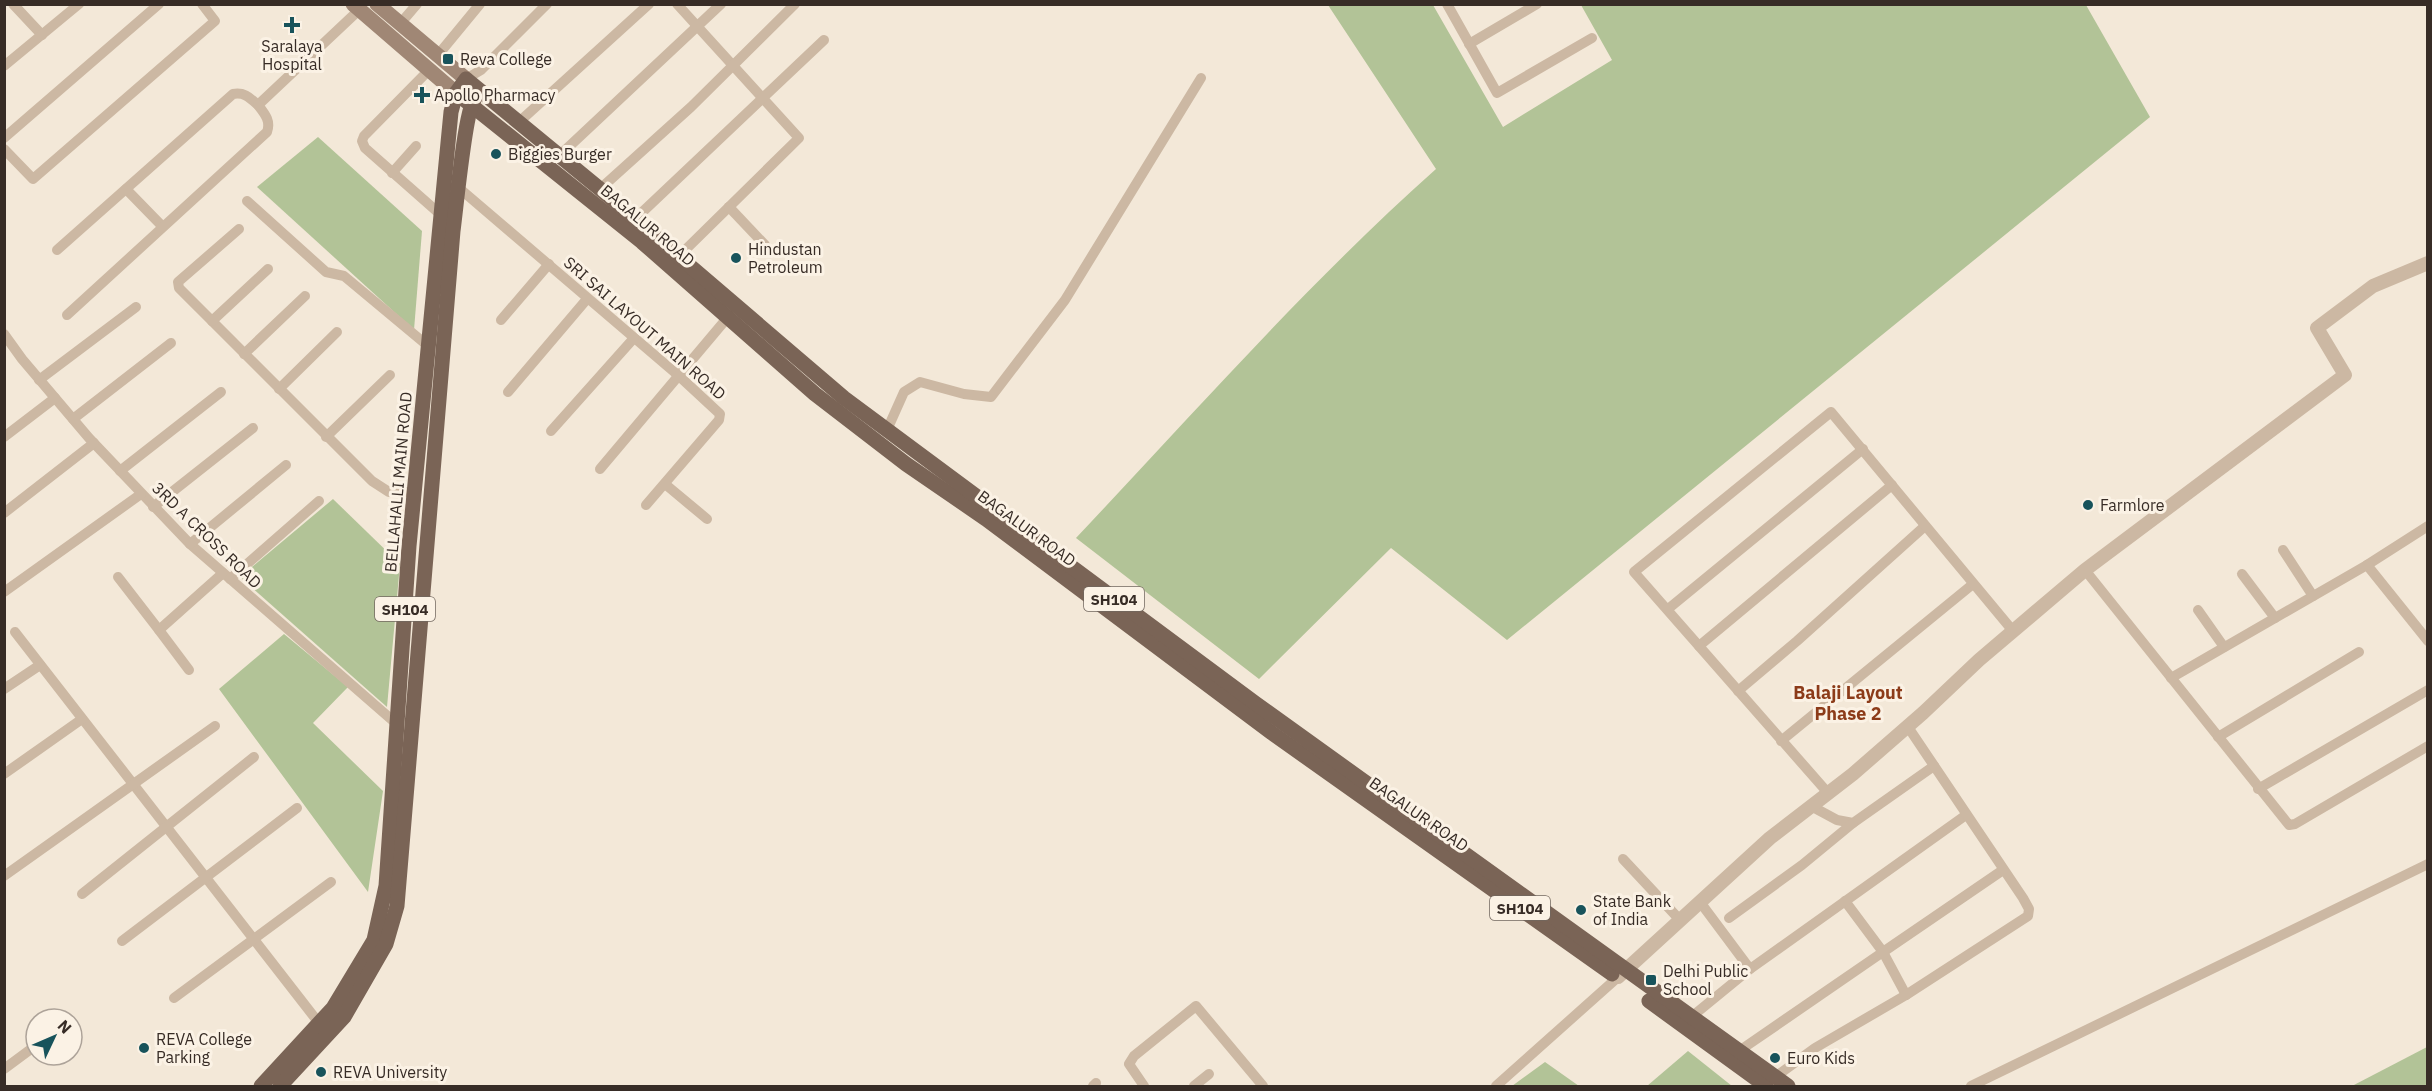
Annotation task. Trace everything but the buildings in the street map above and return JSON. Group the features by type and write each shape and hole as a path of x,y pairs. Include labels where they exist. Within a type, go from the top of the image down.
{"main road":[{"name":"BAGALUR ROAD","path":"376,4 560,155 844,398 1277,728"},
{"name":"BAGALUR ROAD","path":"356,7 470,105 642,242 815,394 906,464 1771,1082 1788,1086"},
{"name":"SH104","path":"456,93 466,79"},
{"path":"470,105 482,91"},
{"name":"BELLAHALLI MAIN ROAD","path":"280,1086 323,1029 333,1008 375,940 386,886 414,492 451,112 456,93"},
{"name":"BELLAHALLI MAIN ROAD","path":"261,1086 323,1029 344,1017 386,944 397,906 453,231 470,105"},
{"name":"BAGALUR ROAD","path":"1621,974 1739,1051 1771,1082"}],"street":[{"path":"13,4 42,35"},
{"path":"4,66 79,4"},
{"path":"4,138 159,4"},
{"path":"4,149 33,179 215,21 202,4"},
{"path":"400,24 417,4"},
{"path":"438,56 480,4"},
{"path":"466,79 481,70 547,4"},
{"path":"519,122 649,4"},
{"path":"677,4 799,138 679,256"},
{"path":"560,155 721,4"},
{"path":"600,189 733,66 795,4"},
{"path":"1447,4 1497,93 1592,38"},
{"path":"1469,44 1537,4"},
{"path":"258,105 356,7"},
{"path":"635,219 824,40"},
{"path":"429,70 362,138 365,148 441,215"},
{"path":"481,70 482,91"},
{"path":"887,430 904,392 920,382 964,394 992,397 1065,300 1201,78"},
{"path":"57,250 233,93 240,92 247,95 267,117 269,126 267,132 67,315"},
{"path":"392,173 416,146"},
{"name":"SRI SAI LAYOUT MAIN ROAD","path":"459,188 679,376 721,417 646,505"},
{"path":"126,189 162,226"},
{"path":"247,201 326,272 344,276 428,346"},
{"path":"729,207 765,245"},
{"path":"239,229 178,282 179,288 326,437 380,488 389,492 414,492"},
{"path":"1496,1086 1770,838 1828,794 1908,727 2085,570 2345,375 2317,328 2373,286 2427,263"},
{"path":"501,320 549,264"},
{"path":"212,321 268,269"},
{"path":"244,354 305,296"},
{"path":"507,392 587,299"},
{"path":"39,380 136,307"},
{"path":"600,469 728,317"},
{"path":"279,389 337,332"},
{"name":"3RD A CROSS ROAD","path":"4,334 39,380 153,507 226,576 410,737"},
{"path":"551,431 634,338"},
{"path":"73,419 171,343"},
{"path":"326,437 390,375"},
{"path":"120,471 221,392"},
{"path":"4,437 55,398"},
{"path":"1828,794 1634,572 1831,412 2013,632"},
{"path":"153,507 253,428"},
{"path":"4,513 94,443"},
{"path":"1668,609 1863,449"},
{"path":"190,543 286,465"},
{"path":"665,484 707,519"},
{"path":"1700,646 1892,485"},
{"path":"4,592 141,494"},
{"path":"159,630 319,501"},
{"path":"1738,691 1925,526"},
{"path":"2171,678 2367,565 2427,526"},
{"path":"2283,550 2313,596"},
{"path":"2367,565 2427,641"},
{"path":"2085,570 2285,822 2295,824 2427,746"},
{"path":"2242,574 2275,618"},
{"path":"118,577 189,670"},
{"path":"1780,741 1973,584"},
{"path":"2198,610 2224,647"},
{"path":"15,632 323,1029"},
{"path":"2218,737 2359,652"},
{"path":"4,689 40,665"},
{"path":"2258,789 2427,690"},
{"path":"4,774 82,719"},
{"path":"4,876 215,726"},
{"path":"1771,1082 1815,1048 1906,995 2028,916 2030,909 1908,727"},
{"path":"82,894 254,757"},
{"path":"1729,918 1802,865 1853,823 1934,766"},
{"path":"1811,806 1837,820 1853,823"},
{"path":"122,941 297,808"},
{"path":"1690,1018 1750,969 1966,815"},
{"path":"1623,859 1680,920"},
{"path":"1971,1086 2427,864"},
{"path":"1739,1051 2003,870"},
{"path":"174,998 331,882"},
{"path":"1845,901 1882,952 1906,995"},
{"path":"1700,902 1750,969"},
{"path":"1144,1086 1129,1064 1134,1056 1196,1006 1263,1086"},
{"path":"4,1069 24,1054"},
{"path":"1194,1086 1209,1074"}],"green space":[{"path":"1328,5 1433,5 1503,127 1612,60 1581,5 2086,5 2150,117 1507,640 1391,548 1259,679 1076,538 1297,303 1342,257 1436,169"},
{"path":"318,137 422,231 414,330 257,187"},
{"path":"333,499 400,564 387,707 240,577"},
{"path":"284,634 348,687 313,723 383,791 368,892 219,689"},
{"path":"2427,1047 2427,1086 2352,1086"},
{"path":"1688,1051 1732,1086 1647,1086"},
{"path":"1545,1062 1579,1086 1512,1086"}],"place":[{"name":"Saralaya Hospital","path":"292,25"},
{"name":"Reva College","path":"448,59"},
{"name":"Apollo Pharmacy","path":"422,95"},
{"name":"Biggies Burger","path":"496,154"},
{"name":"Hindustan Petroleum","path":"736,258"},
{"name":"Farmlore","path":"2088,505"},
{"name":"State Bank of India","path":"1581,910"},
{"name":"Delhi Public School","path":"1651,980"},
{"name":"REVA College Parking","path":"144,1048"},
{"name":"Euro Kids","path":"1775,1058"},
{"name":"REVA University","path":"321,1072"}],"district":[{"name":"Balaji Layout Phase 2","path":"1848,702"}]}
